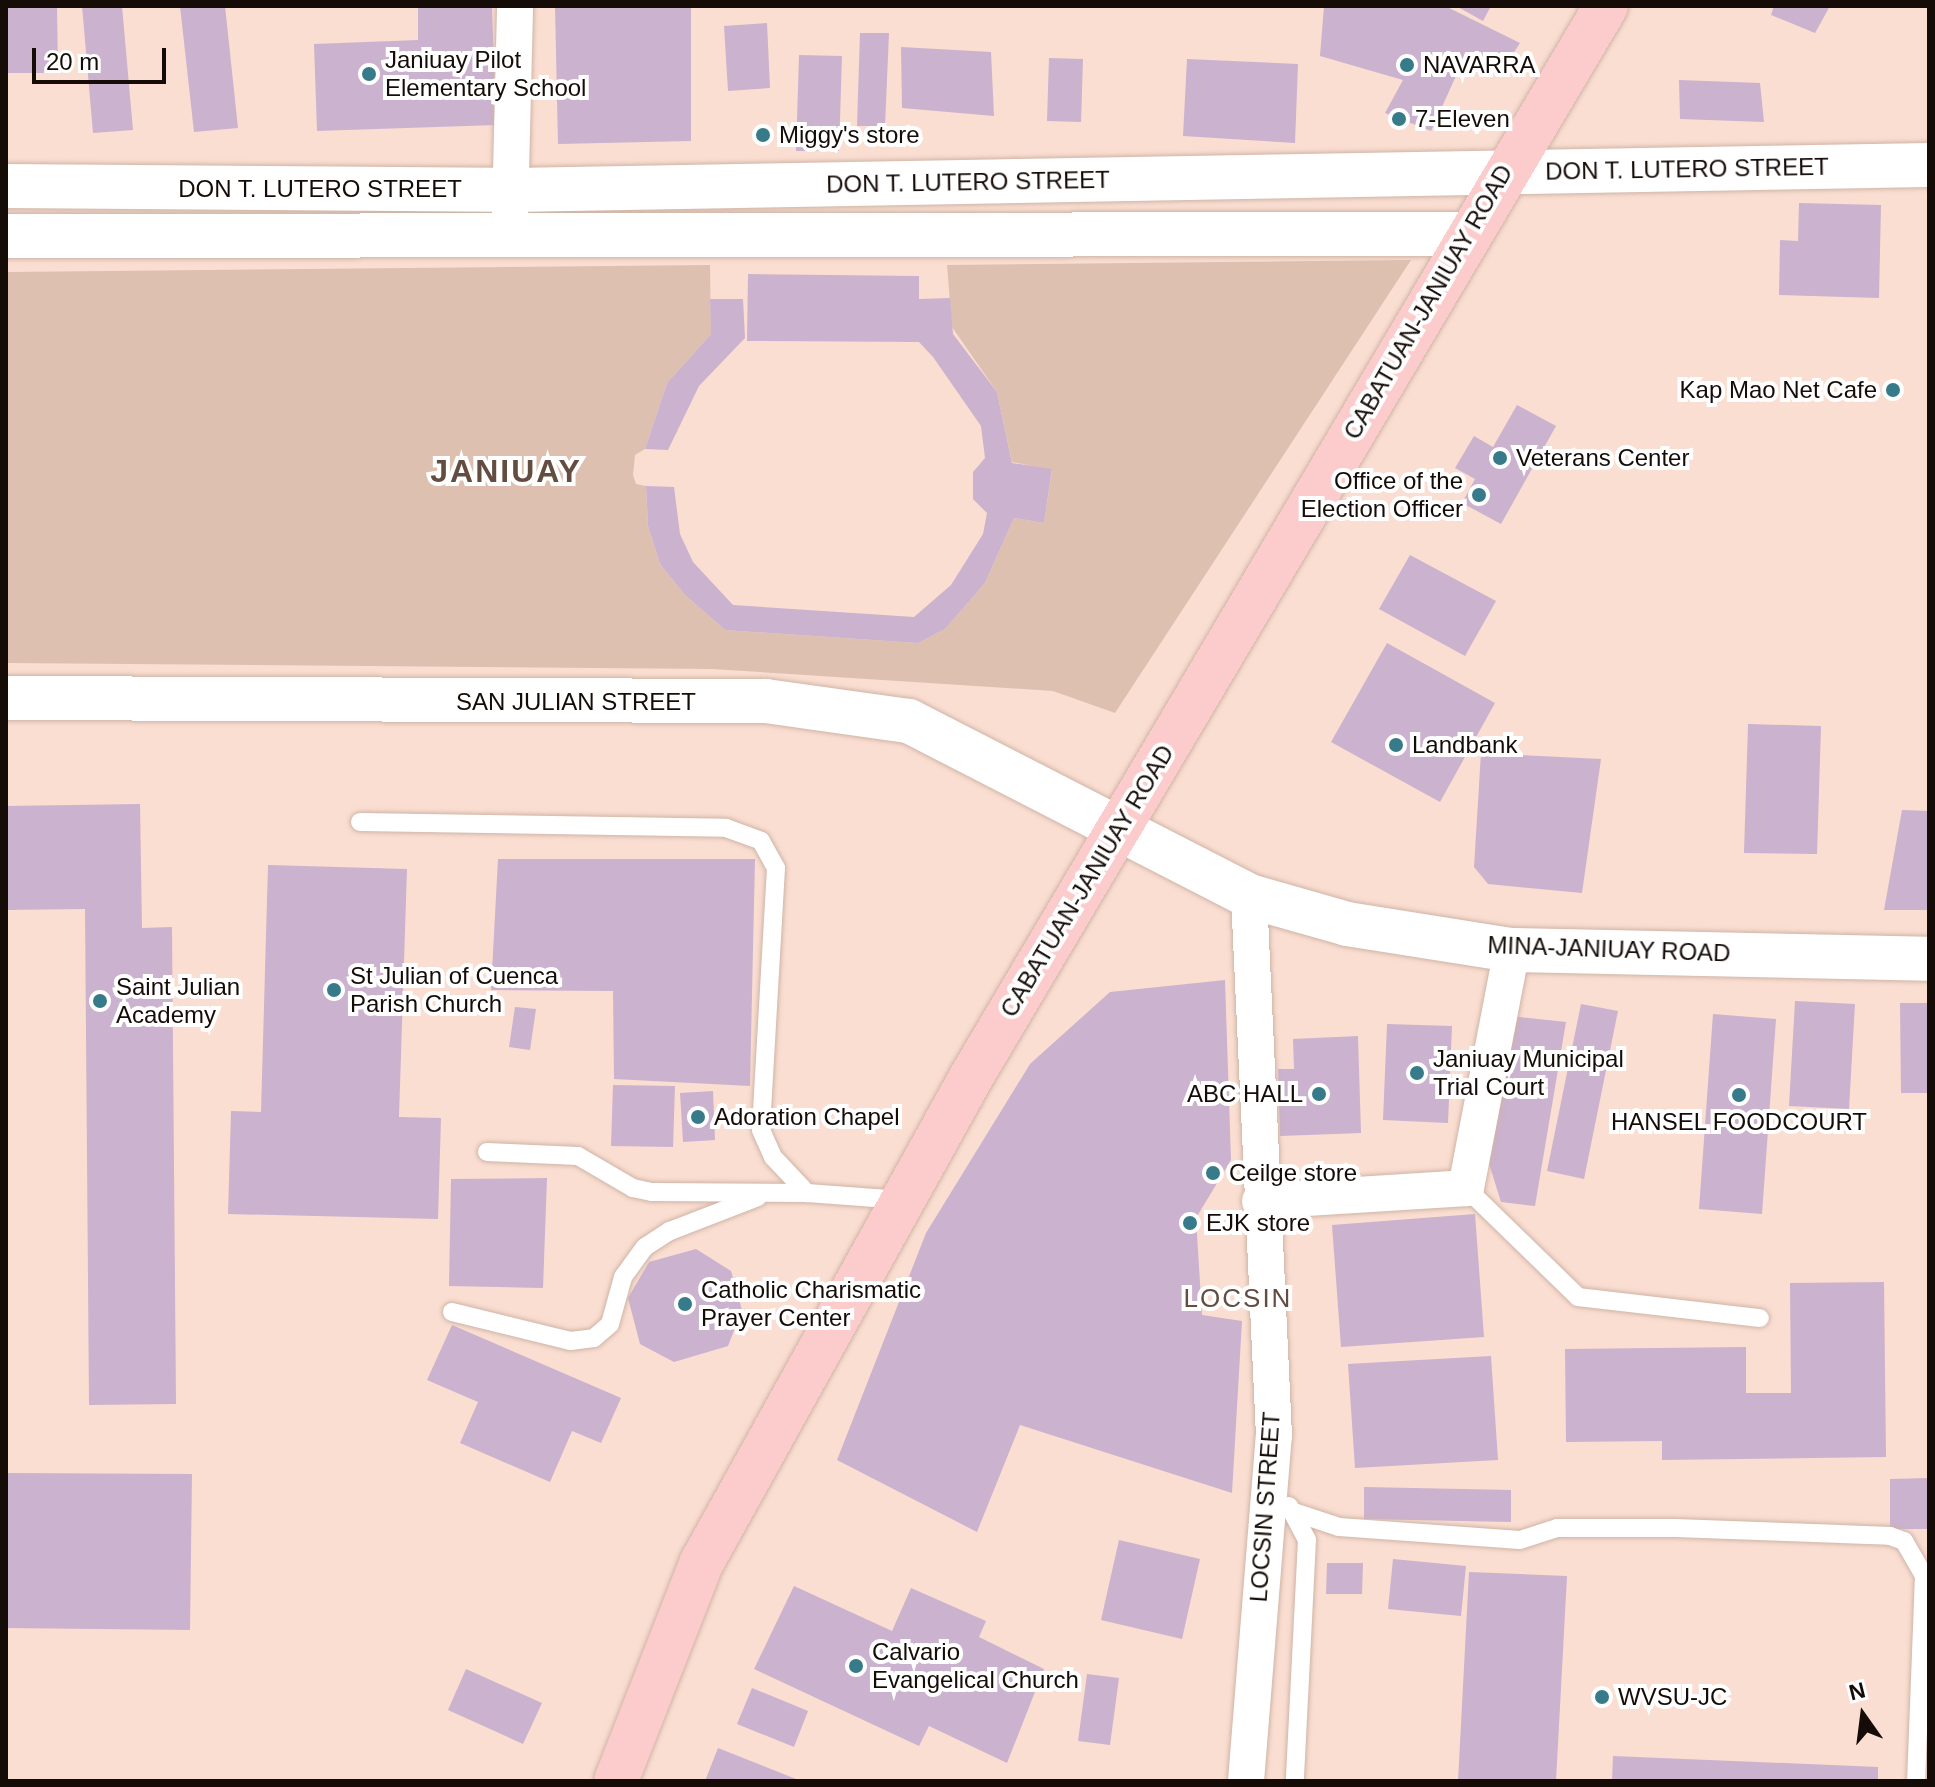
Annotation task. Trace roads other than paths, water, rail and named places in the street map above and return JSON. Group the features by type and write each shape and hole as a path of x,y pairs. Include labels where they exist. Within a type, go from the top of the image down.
{"main road":[{"name":"CABATUAN-JANIUAY ROAD","path":"616,1781 702,1562 903,1200 1467,234 1606,6"}],"street":[{"path":"510,211 515,6"},
{"name":"DON T. LUTERO STREET","path":"6,236 510,211 1503,173 1929,165"},
{"name":"DON T. LUTERO STREET","path":"6,186 510,211 1467,234"},
{"name":"SAN JULIAN STREET","path":"6,698 766,701 909,721 1117,832"},
{"name":"MINA-JANIUAY ROAD","path":"1117,832 1249,896 1347,924 1512,950 1929,959"},
{"name":"LOCSIN STREET","path":"1246,1781 1274,1436 1260,1201 1249,896"},
{"path":"1260,1201 1466,1188 1512,950"}],"lane":[{"path":"360,822 726,828 761,841 776,868 761,1130 773,1157 807,1193"},
{"path":"487,1152 578,1156 633,1188 652,1192 807,1193 903,1200"},
{"path":"1466,1188 1578,1297 1760,1318"},
{"path":"452,1312 570,1341 594,1338 610,1324 623,1277 645,1247 670,1231 769,1193"},
{"path":"1269,1483 1294,1512 1307,1540 1295,1781"},
{"path":"1294,1512 1339,1527 1520,1540 1557,1528 1675,1528 1890,1536 1904,1541 1924,1575 1916,1781"}],"place":[{"name":"NAVARRA","path":"1407,65"},
{"name":"Janiuay Pilot Elementary School","path":"369,74"},
{"name":"7-Eleven","path":"1399,119"},
{"name":"Miggy's store","path":"763,135"},
{"name":"Kap Mao Net Cafe","path":"1893,390"},
{"name":"Veterans Center","path":"1500,458"},
{"name":"Office of the Election Officer","path":"1479,495"},
{"name":"Landbank","path":"1396,745"},
{"name":"St Julian of Cuenca Parish Church","path":"334,990"},
{"name":"Saint Julian Academy","path":"100,1001"},
{"name":"Janiuay Municipal Trial Court","path":"1417,1073"},
{"name":"ABC HALL","path":"1319,1094"},
{"name":"HANSEL FOODCOURT","path":"1739,1095"},
{"name":"Adoration Chapel","path":"698,1117"},
{"name":"Ceilge store","path":"1213,1173"},
{"name":"EJK store","path":"1190,1223"},
{"name":"Catholic Charismatic Prayer Center","path":"685,1304"},
{"name":"Calvario Evangelical Church","path":"856,1666"},
{"name":"WVSU-JC","path":"1602,1697"}],"district":[{"name":"JANIUAY","path":"506,471"},
{"name":"LOCSIN","path":"1238,1299"}]}
